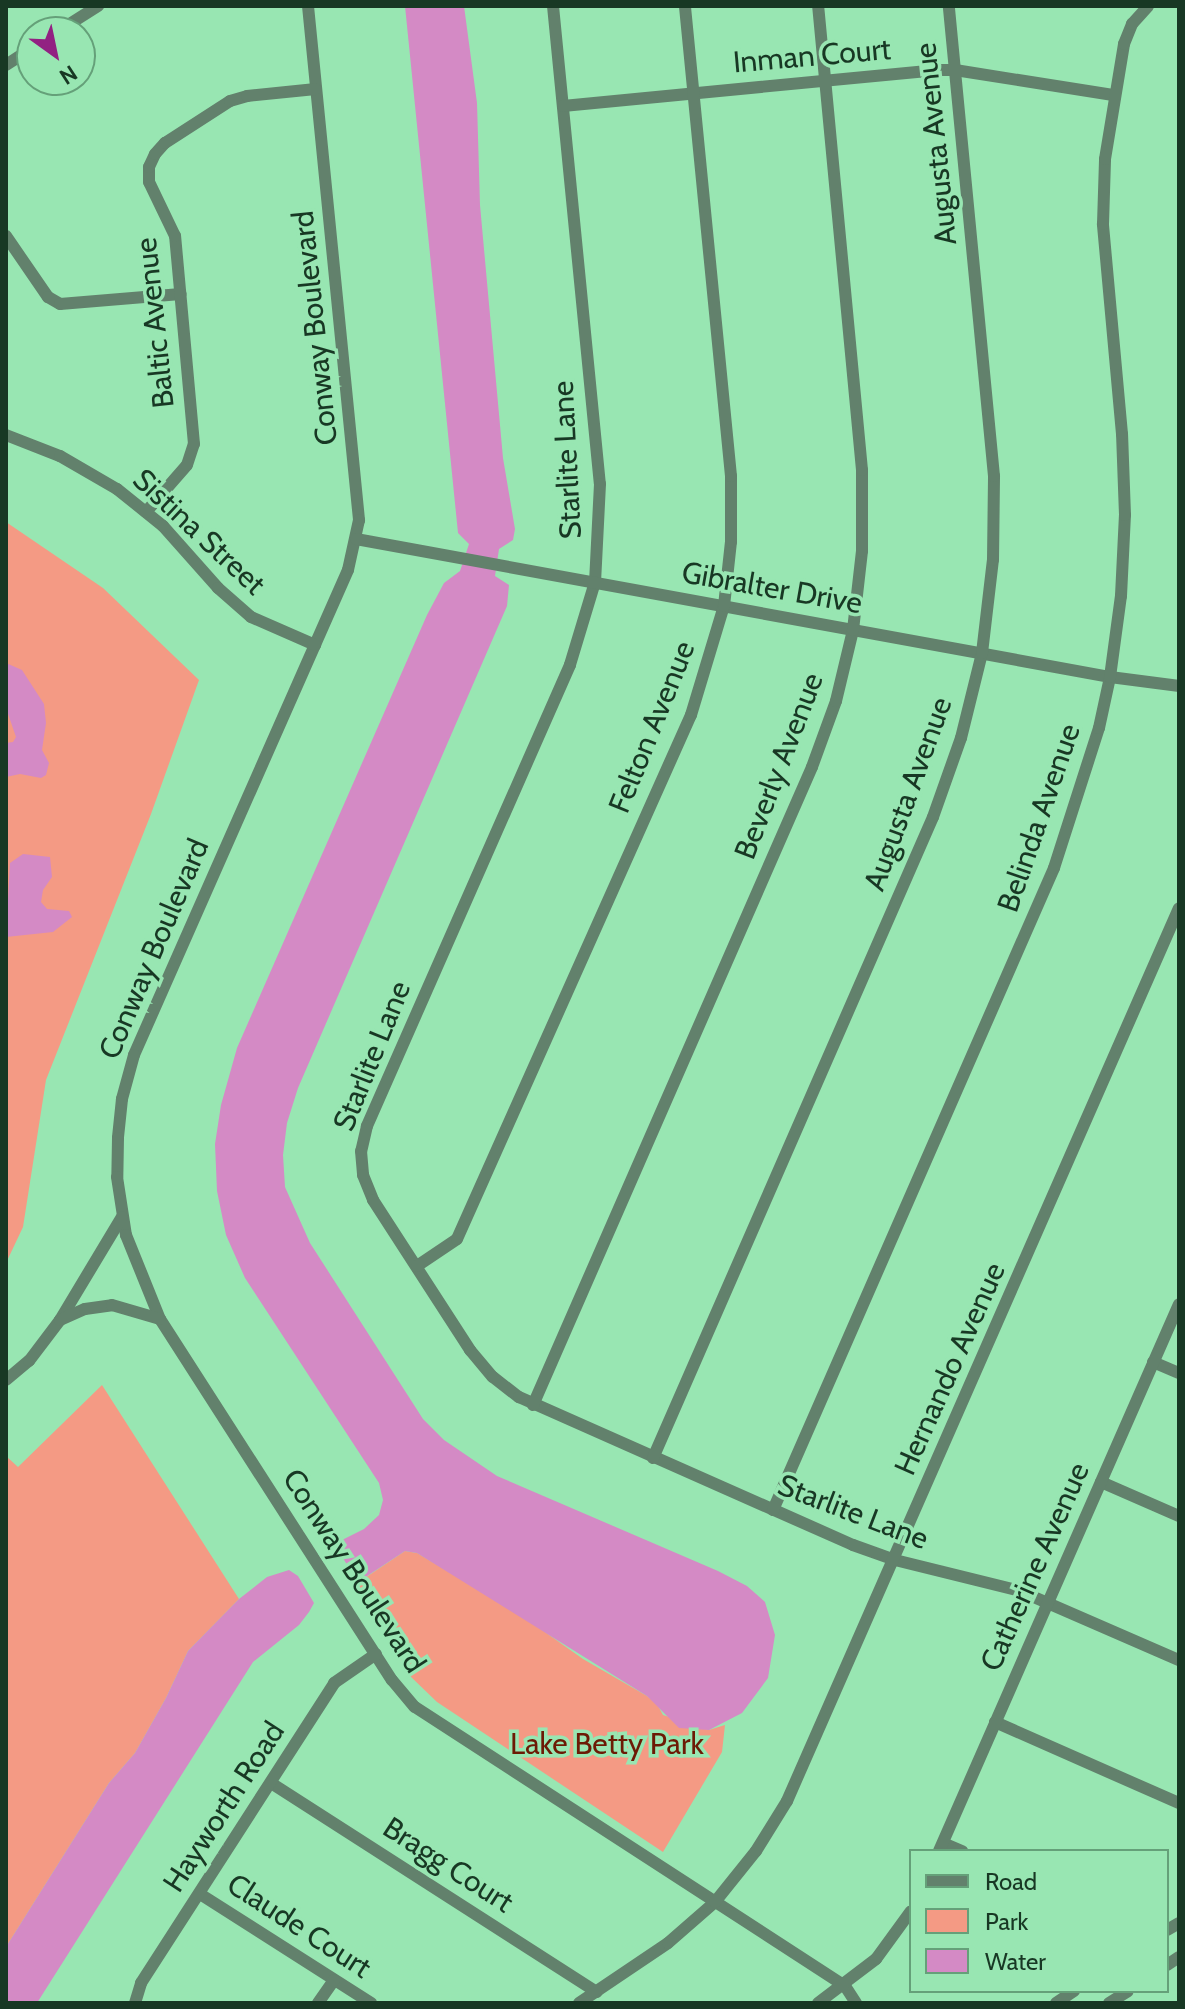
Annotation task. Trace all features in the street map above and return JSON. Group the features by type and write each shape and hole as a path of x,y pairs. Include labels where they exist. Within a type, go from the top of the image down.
{"street":[{"name":"Conway Boulevard","path":"308,6 359,494 356,539 348,570 134,1055 118,1129 122,1217 137,1267 160,1319 402,1693 430,1719 845,1986 856,2003"},
{"name":"Starlite Lane","path":"553,6 600,484 595,582 570,665 367,1126 361,1151 363,1175 373,1200 481,1365 505,1388 533,1405 895,1560 992,1582 1048,1602 1179,1660"},
{"name":"Felton Avenue","path":"417,1266 457,1239 691,715 724,606 731,542 731,476 685,6"},
{"name":"Beverly Avenue","path":"533,1405 812,767 836,701 853,630 862,551 862,470 818,6"},
{"name":"Augusta Avenue","path":"653,1458 933,817 961,738 982,653 993,560 994,476 949,6"},
{"name":"Belinda Avenue","path":"773,1510 1054,868 1086,776 1110,677 1121,596 1125,515 1122,434 1103,224 1105,159 1113,95 1124,44 1132,24 1148,6"},
{"name":"Inman Court","path":"563,106 955,70 1113,95"},
{"name":"Baltic Avenue","path":"146,512 187,465 194,444 175,236 149,182 149,167 165,143 230,101 247,96 316,89"},
{"path":"7,241 48,297 60,304 181,294"},
{"name":"Sistina Street","path":"6,435 87,470 146,512 251,617 315,645"},
{"name":"Gibralter Drive","path":"356,539 1110,677 1179,686"},
{"name":"Hernando Avenue","path":"579,2003 668,1943 715,1902 756,1851 787,1801 1179,908"},
{"path":"6,1380 29,1361 60,1320 122,1217"},
{"name":"Catherine Avenue","path":"941,1847 1179,1304"},
{"path":"60,1320 85,1309 112,1305 160,1319"},
{"path":"1153,1362 1179,1373"},
{"path":"1101,1482 1179,1516"},
{"name":"Hayworth Road","path":"135,2003 141,1983 334,1683 376,1654"},
{"path":"995,1722 1179,1803"},
{"name":"Bragg Court","path":"271,1783 597,1992"},
{"name":"Claude Court","path":"200,1894 371,2003"},
{"path":"818,2003 845,1986 887,1947 909,1914"},
{"path":"318,2003 334,1980"}],"green space":[{"path":"6,522 103,588 199,680 151,814 46,1080 23,1227 6,1263"},
{"path":"102,1385 239,1599 188,1651 135,1753 109,1783 6,1947 6,1456 18,1467"},
{"name":"Lake Betty Park","path":"405,1551 417,1553 518,1613 583,1659 647,1696 657,1704 663,1715 709,1730 725,1725 722,1752 663,1852 437,1702 409,1675 347,1564 359,1582"}],"water":[{"path":"405,6 464,6 477,103 480,205 503,458 515,529 513,540 499,549 495,576 509,585 507,606 298,1088 287,1123 283,1155 285,1187 310,1243 423,1419 444,1440 497,1476 718,1571 747,1586 765,1602 775,1635 768,1678 742,1713 709,1730 679,1728 647,1696 417,1553 405,1551 358,1582 334,1544 364,1529 379,1515 383,1500 379,1483 245,1278 226,1235 217,1191 215,1144 221,1105 237,1048 427,615 444,583 460,571 469,544 458,533"},
{"path":"6,663 22,670 44,704 46,723 42,750 49,763 46,775 41,778 20,774 6,777 6,743 13,742 16,737 6,708"},
{"path":"23,854 50,857 52,877 43,890 41,902 47,909 69,911 72,917 53,932 6,937 10,863"},
{"path":"289,1570 298,1576 314,1603 309,1612 299,1625 253,1662 37,2003 6,2003 6,1947 109,1783 135,1753 188,1651 239,1599 267,1577"}]}
